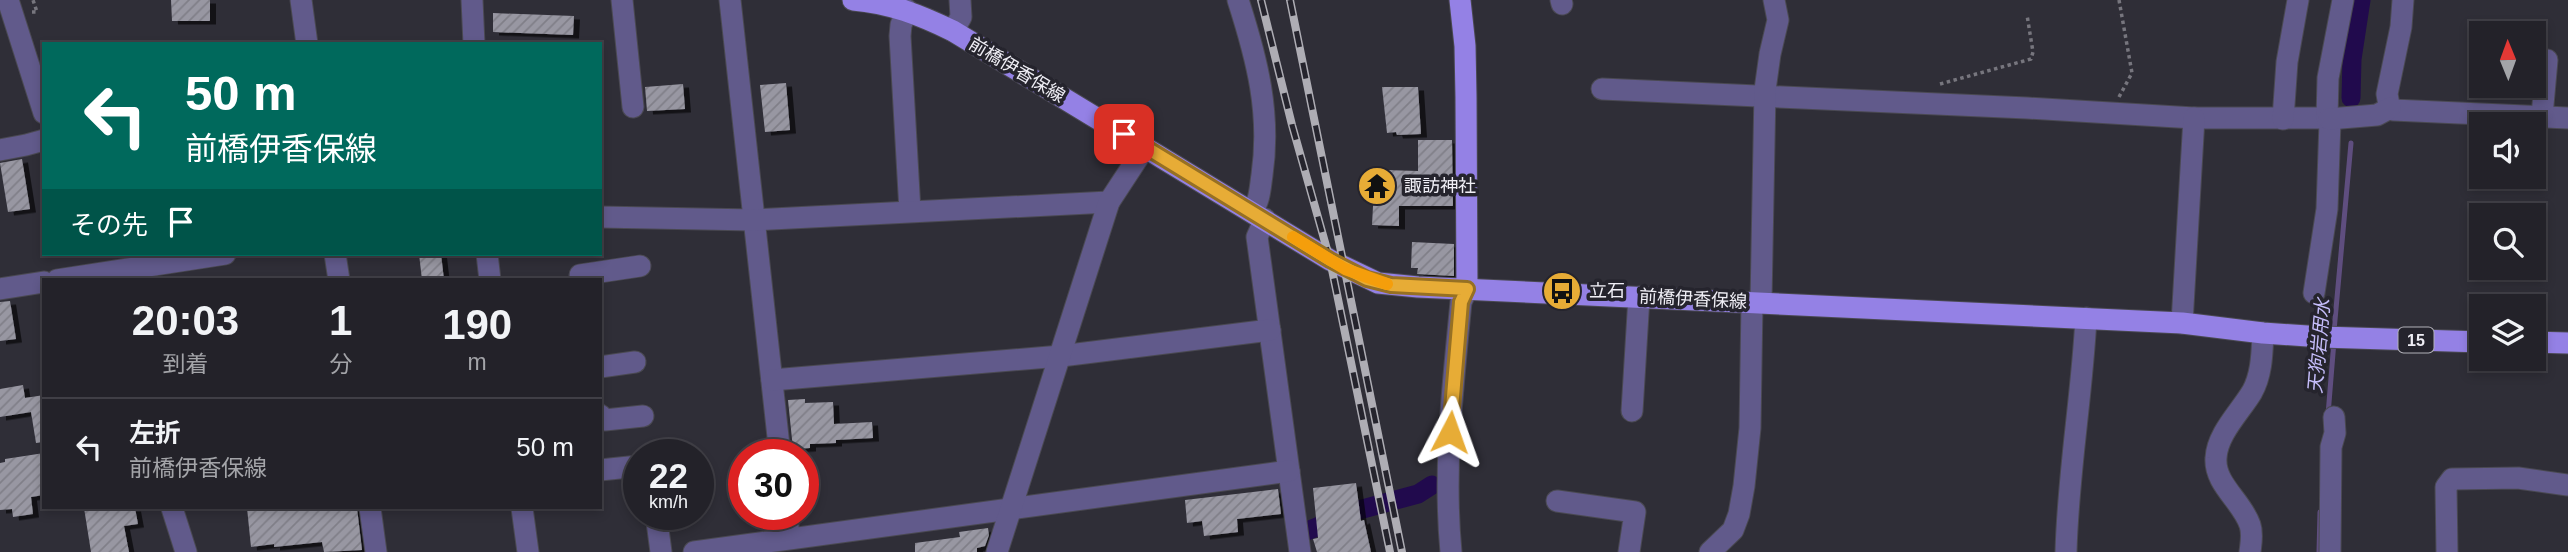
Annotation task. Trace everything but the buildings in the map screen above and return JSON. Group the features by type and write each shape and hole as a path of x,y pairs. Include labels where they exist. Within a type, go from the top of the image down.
{"main road":[{"name":"前橋伊香保線","path":"853,0 871,1 907,10 953,31 1345,269 1378,283 2182,323 2322,337 2469,342"},
{"path":"1460,0 1466,87 1467,289"},
{"path":"2546,342 2568,343"}],"street":[{"path":"8,0 42,107"},
{"path":"301,0 307,42"},
{"path":"472,0 474,42"},
{"path":"622,0 633,107"},
{"path":"730,0 778,439"},
{"path":"953,31 961,17 961,0"},
{"path":"1238,0 1255,55 1265,108 1265,156 1258,200 1257,237 1300,552"},
{"path":"1710,552 1731,545 1744,486 1757,302 1765,97 1768,61 1778,20 1774,0"},
{"path":"2283,119 2287,62 2298,0"},
{"path":"2314,293 2327,209 2328,78 2343,0"},
{"path":"2390,108 2388,84 2401,27 2403,0"},
{"path":"907,10 900,36 910,211"},
{"path":"2542,112 2547,60"},
{"path":"1602,89 2194,118 2377,116 2390,108"},
{"path":"2390,108 2402,112 2469,114"},
{"path":"2546,116 2568,118"},
{"path":"2182,323 2194,118"},
{"path":"0,149 42,141"},
{"path":"997,552 1109,202 1145,147"},
{"path":"602,217 753,220 1109,202"},
{"path":"64,278 94,269 208,256"},
{"path":"335,256 339,278"},
{"path":"487,256 490,278"},
{"path":"579,270 640,266"},
{"path":"0,289 42,282"},
{"path":"1451,552 1448,520 1450,432 1461,302 1467,289"},
{"path":"1632,411 1639,297"},
{"path":"2066,552 2086,318"},
{"path":"772,380 1061,356 1270,330"},
{"path":"2250,552 2250,524 2236,499 2222,482 2216,470 2216,457 2220,443 2258,377 2263,333"},
{"path":"602,367 635,362"},
{"path":"602,417 605,420 643,416"},
{"path":"2330,552 2331,447 2335,433 2334,417"},
{"path":"602,470 623,468"},
{"path":"694,552 1289,471"},
{"path":"2447,552 2446,487 2452,479 2518,478 2568,485"},
{"path":"1557,501 1635,512 1629,552"},
{"path":"172,509 187,552"},
{"path":"370,509 376,552"},
{"path":"522,509 528,552"},
{"path":"658,530 661,552"},
{"path":"788,530 789,538"}],"path":[{"path":"2109,114 2132,73 2119,0"},
{"path":"1937,84 2031,59 2034,52 2026,15"}],"waterway":[{"path":"2351,98 2352,59 2361,0"},
{"name":"天狗岩用水","path":"2334,331 2351,143"},
{"name":"天狗岩用水","path":"2328,415 2334,341"},
{"path":"1302,533 1359,510 1418,494 1432,485"},
{"name":"天狗岩用水","path":"2319,552 2320,512"}],"railway":[{"path":"1261,0 1292,125 1330,260 1390,552"},
{"path":"1290,0 1402,552"}],"slow traffic":[{"path":"1293,237 1345,269 1387,284"}],"place":[{"name":"諏訪神社","path":"1377,186"},
{"name":"立石","path":"1562,291"}],"route":[{"path":"1124,134 1345,269 1367,279 1391,285 1467,289 1461,302 1450,432"}]}
